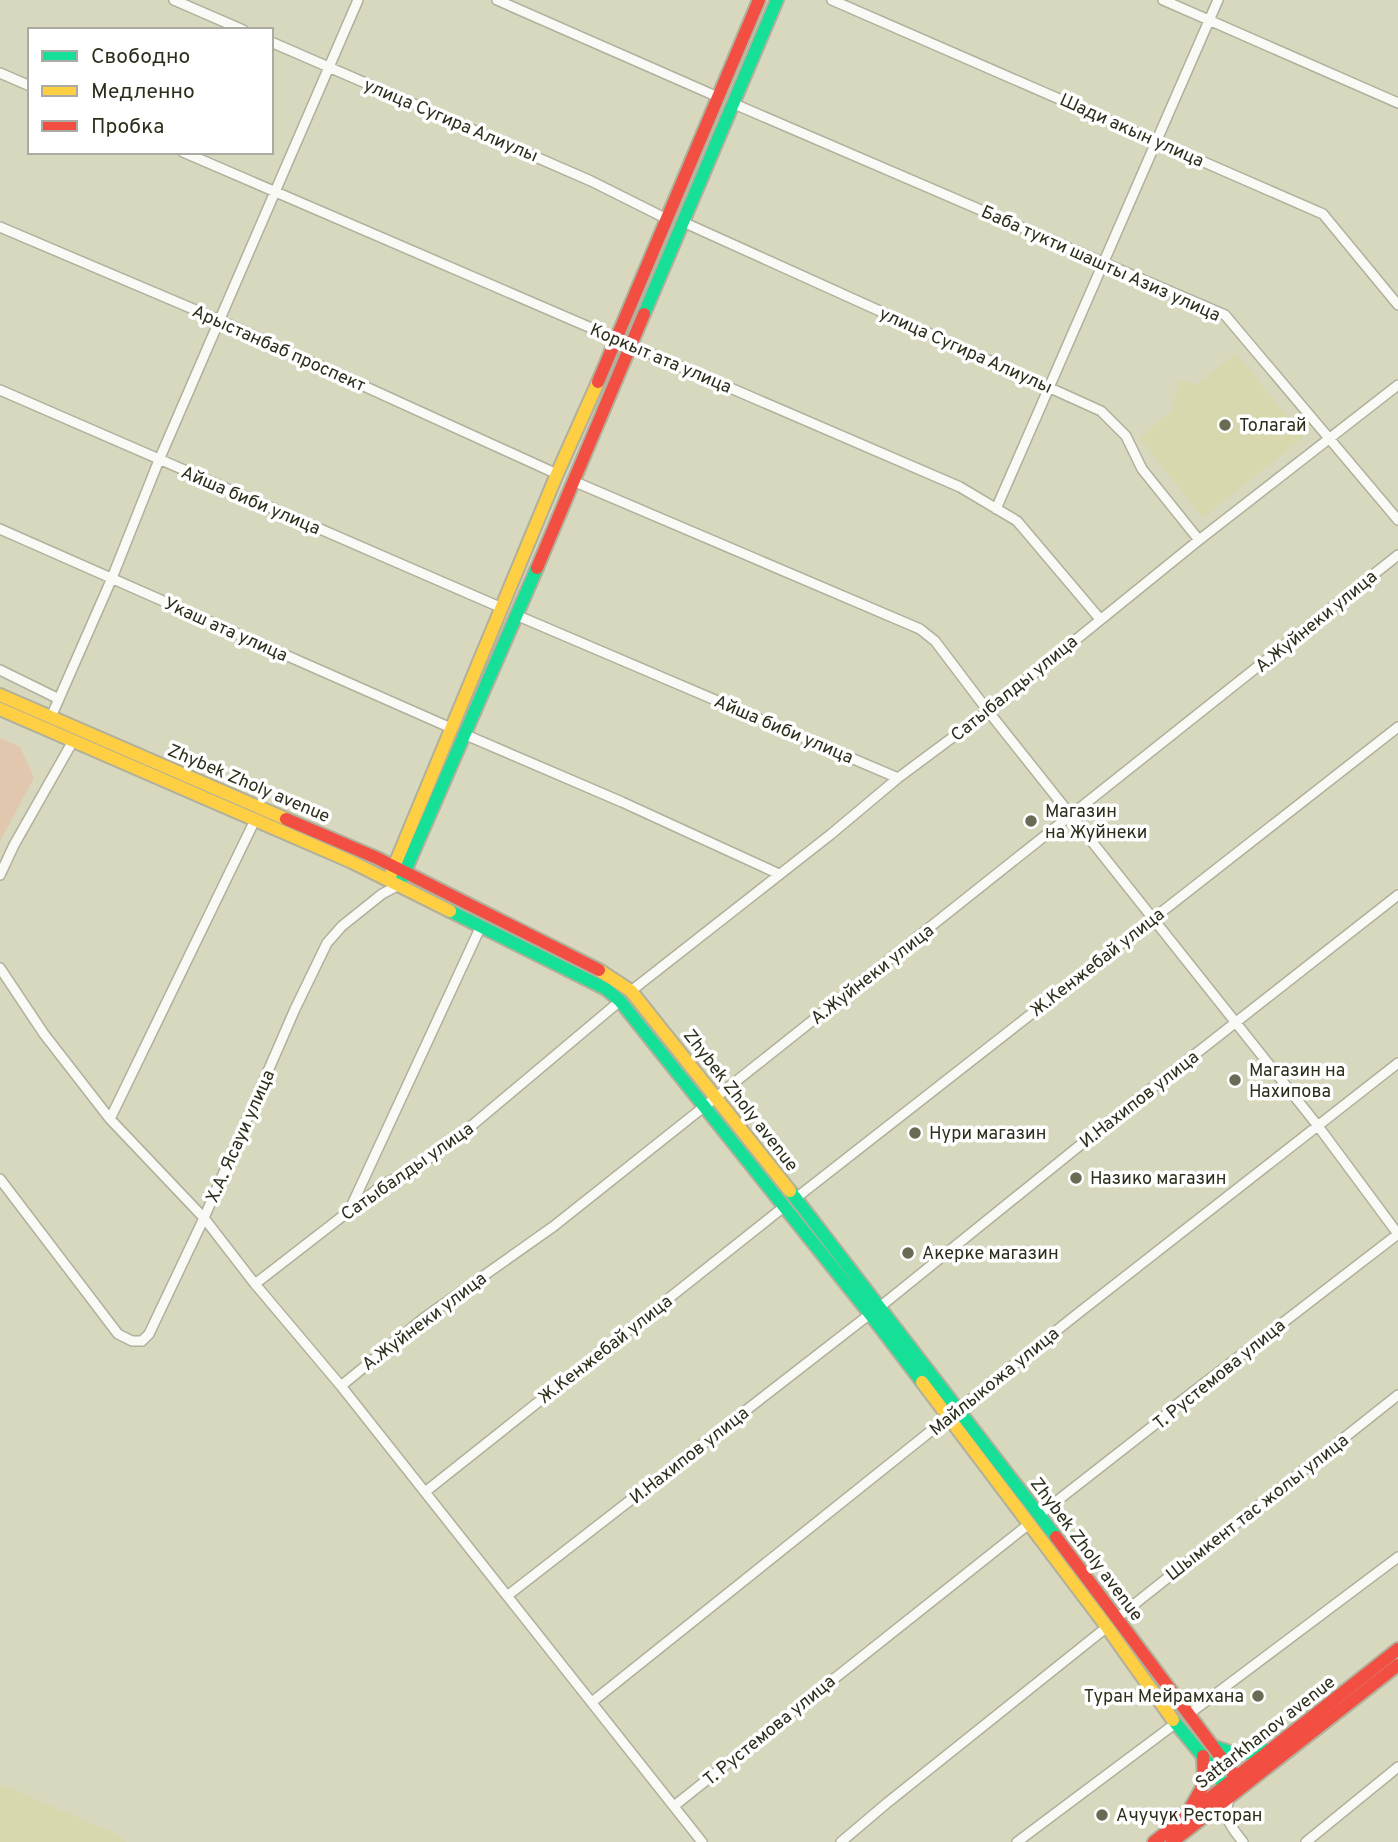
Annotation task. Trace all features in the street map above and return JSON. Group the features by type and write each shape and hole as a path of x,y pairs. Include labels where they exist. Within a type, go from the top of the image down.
{"street":[{"path":"174,0 238,28"},
{"path":"51,717 358,0"},
{"path":"497,0 718,97"},
{"path":"396,876 451,728 759,0"},
{"path":"396,876 466,735 778,0"},
{"name":"Шади акын улица","path":"832,0 1323,214 1398,305"},
{"path":"1163,0 1398,103"},
{"path":"996,509 1218,0"},
{"name":"улица Сугира Алиулы","path":"273,43 591,181 667,219"},
{"path":"0,73 28,85"},
{"name":"Баба тукти шашты Азиз улица","path":"732,103 1225,315 1398,520"},
{"name":"Коркыт ата улица","path":"188,154 960,487 1017,521 1100,619"},
{"name":"улица Сугира Алиулы","path":"682,222 1101,411 1126,436 1142,469 1199,540"},
{"name":"Арыстанбаб проспект","path":"0,227 219,320 557,474"},
{"name":"Сатыбалды улица","path":"631,991 830,835 898,778 988,711 1199,540 1398,386"},
{"name":"Айша биби улица","path":"0,390 502,608"},
{"path":"573,481 920,629 935,641 1318,1126 1398,1234"},
{"name":"Укаш ата улица","path":"0,529 451,728"},
{"name":"А.Жуйнеки улица","path":"341,1386 424,1318 554,1226 1398,555"},
{"name":"Айша биби улица","path":"516,615 898,778"},
{"path":"0,670 59,699"},
{"name":"Zhybek Zholy avenue","path":"0,695 594,967 631,991 796,1198 875,1310 953,1413 1029,1524 1189,1714 1243,1787"},
{"name":"Zhybek Zholy avenue","path":"0,709 255,820 396,876 481,926 606,989 620,1001 785,1206 875,1310"},
{"name":"Ж.Кенжебай улица","path":"796,1198 1398,727"},
{"path":"466,735 779,874"},
{"path":"0,875 73,741"},
{"path":"110,1119 255,820"},
{"name":"Х.А. Ясауи улица","path":"0,968 44,1034 110,1119 204,1217 295,1009 327,943 342,926 382,894 396,876"},
{"name":"И.Нахипов улица","path":"507,1596 875,1310 1398,895"},
{"path":"349,1210 481,926"},
{"name":"Сатыбалды улица","path":"255,1284 384,1184 445,1148 620,1001"},
{"name":"Майлыкожа улица","path":"592,1702 953,1413 1398,1063"},
{"path":"0,1179 118,1334 132,1341 142,1341 149,1334 204,1217 702,1842"},
{"name":"Ж.Кенжебай улица","path":"425,1492 785,1206"},
{"name":"Т. Рустемова улица","path":"1040,1515 1176,1405 1398,1234"},
{"name":"Шымкент тас жолы улица","path":"841,1842 1398,1395"},
{"name":"Zhybek Zholy avenue","path":"953,1413 1040,1515 1176,1723 1203,1756 1227,1797"},
{"name":"Т. Рустемова улица","path":"674,1806 1029,1524"},
{"path":"1189,1714 1398,1557"},
{"name":"Sattarkhanov avenue","path":"1154,1842 1185,1817 1243,1787 1398,1649"},
{"name":"Sattarkhanov avenue","path":"1172,1842 1227,1797 1235,1776 1278,1744 1294,1739 1398,1665"},
{"path":"1017,1842 1176,1723"},
{"path":"1215,1747 1240,1757 1278,1744"},
{"path":"1185,1817 1204,1784 1203,1756"},
{"path":"1306,1842 1397,1771"},
{"path":"1227,1797 1228,1822 1243,1842"}],"shaded area":[{"name":"Толагай","path":"1236,353 1304,437 1203,518 1139,438 1171,412 1179,380 1197,384"},
{"path":"0,738 20,747 34,778 0,841"},
{"path":"0,1784 119,1835 126,1842 0,1842"}],"traffic: fast":[{"path":"644,314 777,0"},
{"path":"402,878 537,568"},
{"path":"450,911 606,989 620,1001 922,1382"},
{"path":"790,1191 1056,1537"},
{"path":"1173,1720 1215,1771 1228,1794"},
{"path":"1215,1747 1239,1755 1263,1749"}],"traffic: slow":[{"path":"391,874 557,474 598,382"},
{"path":"0,695 286,819"},
{"path":"0,709 352,862 450,911"},
{"path":"599,970 631,991 790,1191"},
{"path":"922,1382 1107,1627 1173,1720"}],"traffic: jam":[{"path":"598,382 759,0"},
{"path":"537,568 644,314"},
{"path":"286,819 377,858 599,970"},
{"path":"1056,1537 1241,1784"},
{"path":"1154,1842 1398,1649"},
{"path":"1172,1842 1398,1665"},
{"path":"1191,1807 1204,1784 1203,1756"}],"place":[{"name":"Толагай","path":"1225,425"},
{"name":"Магазин на Жуйнеки","path":"1031,821"},
{"name":"Магазин на Нахипова","path":"1235,1080"},
{"name":"Нури магазин","path":"915,1133"},
{"name":"Назико магазин","path":"1076,1178"},
{"name":"Акерке магазин","path":"908,1253"},
{"name":"Туран Мейрамхана","path":"1258,1696"},
{"name":"Ачучук Ресторан","path":"1102,1815"}]}
